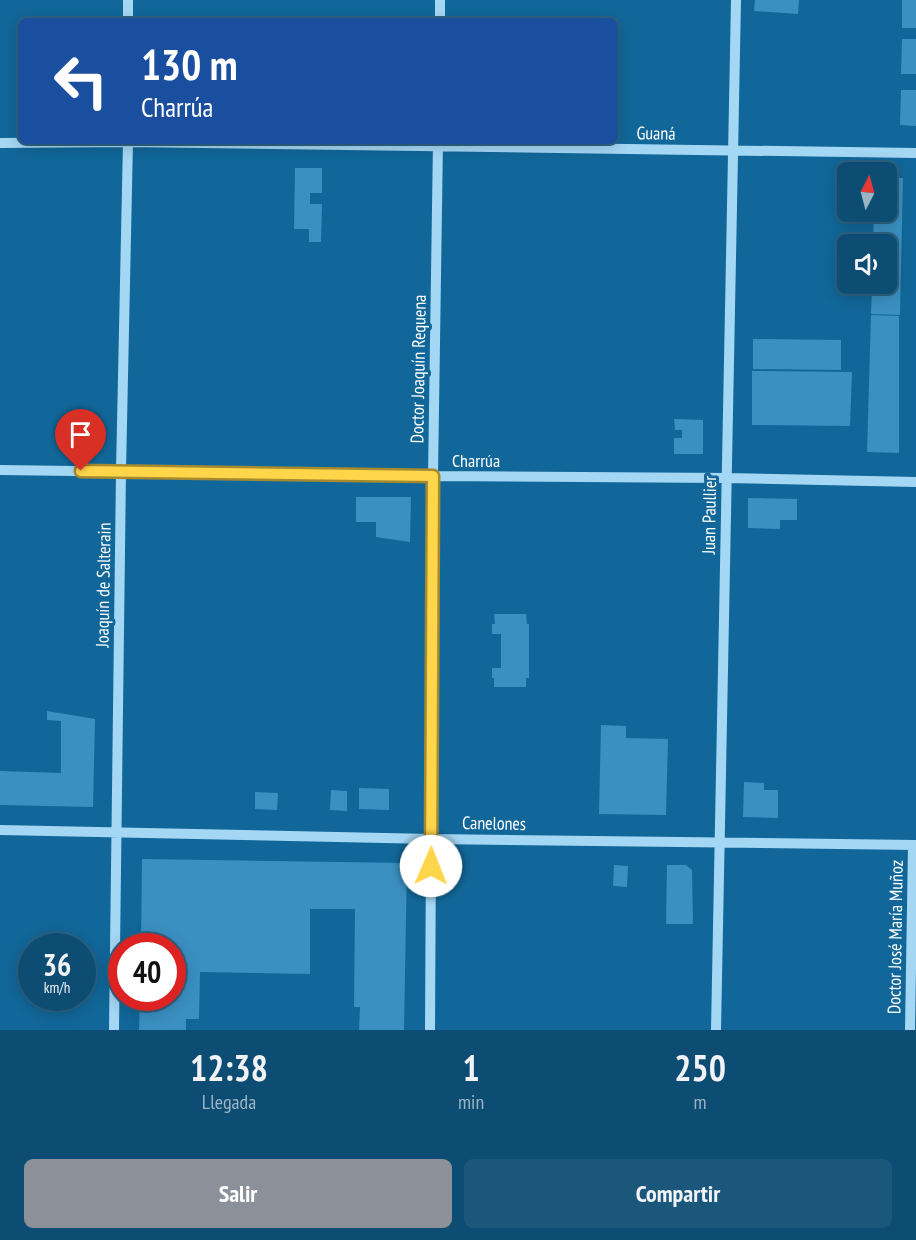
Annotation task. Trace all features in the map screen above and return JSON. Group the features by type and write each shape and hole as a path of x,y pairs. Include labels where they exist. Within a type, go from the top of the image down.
{"street":[{"path":"128,0 128,18"},
{"path":"440,0 440,18"},
{"name":"Juan Paullier","path":"716,1030 736,0"},
{"name":"Guaná","path":"0,142 18,142"},
{"name":"Joaquín de Salterain","path":"114,1030 128,144"},
{"name":"Doctor Joaquín Requena","path":"430,1030 433,476 438,144"},
{"name":"Guaná","path":"475,144 916,153"},
{"name":"Charrúa","path":"0,470 916,482"},
{"name":"Canelones","path":"0,830 432,839 915,845"},
{"name":"Doctor José María Muñoz","path":"910,1030 915,845"}],"building":[{"path":"755,0 799,0 798,14 754,11"},
{"path":"902,0 916,0 916,28 902,28"},
{"path":"902,39 916,39 916,74 901,74"},
{"path":"901,90 916,90 916,126 900,125"},
{"path":"295,168 322,168 322,193 310,193 310,204 322,204 321,242 309,242 309,229 294,229"},
{"path":"897,178 903,178 900,315 871,314 872,294 897,294 897,234 873,234 874,222 897,222"},
{"path":"871,315 899,316 899,453 867,452"},
{"path":"753,339 841,340 841,370 753,369"},
{"path":"752,371 852,372 850,426 752,425"},
{"path":"674,419 703,420 703,454 674,454 674,438 682,438 682,430 675,430"},
{"path":"356,497 411,497 410,542 376,537 376,522 356,522"},
{"path":"748,498 797,499 797,520 780,520 780,529 748,528"},
{"path":"494,614 526,614 527,624 529,624 529,678 526,678 526,687 494,687 492,668 501,668 501,634 492,634 492,624 495,624"},
{"path":"47,711 95,719 93,807 0,805 0,771 61,773 61,721 47,720"},
{"path":"601,725 626,726 626,738 668,739 666,815 599,814"},
{"path":"744,782 764,783 764,790 778,790 778,818 743,817"},
{"path":"359,788 389,789 389,810 359,809"},
{"path":"331,790 347,791 347,811 330,810"},
{"path":"255,792 278,793 277,810 255,809"},
{"path":"142,859 407,863 404,1030 359,1030 360,1007 354,1007 355,909 310,909 310,974 200,972 199,1019 186,1019 186,1030 139,1030 140,1011 186,1011 186,933 141,933"},
{"path":"614,865 628,866 627,887 613,886"},
{"path":"667,865 686,865 692,870 693,924 666,924"}],"route":[{"path":"81,471 433,476 431,866"}]}
